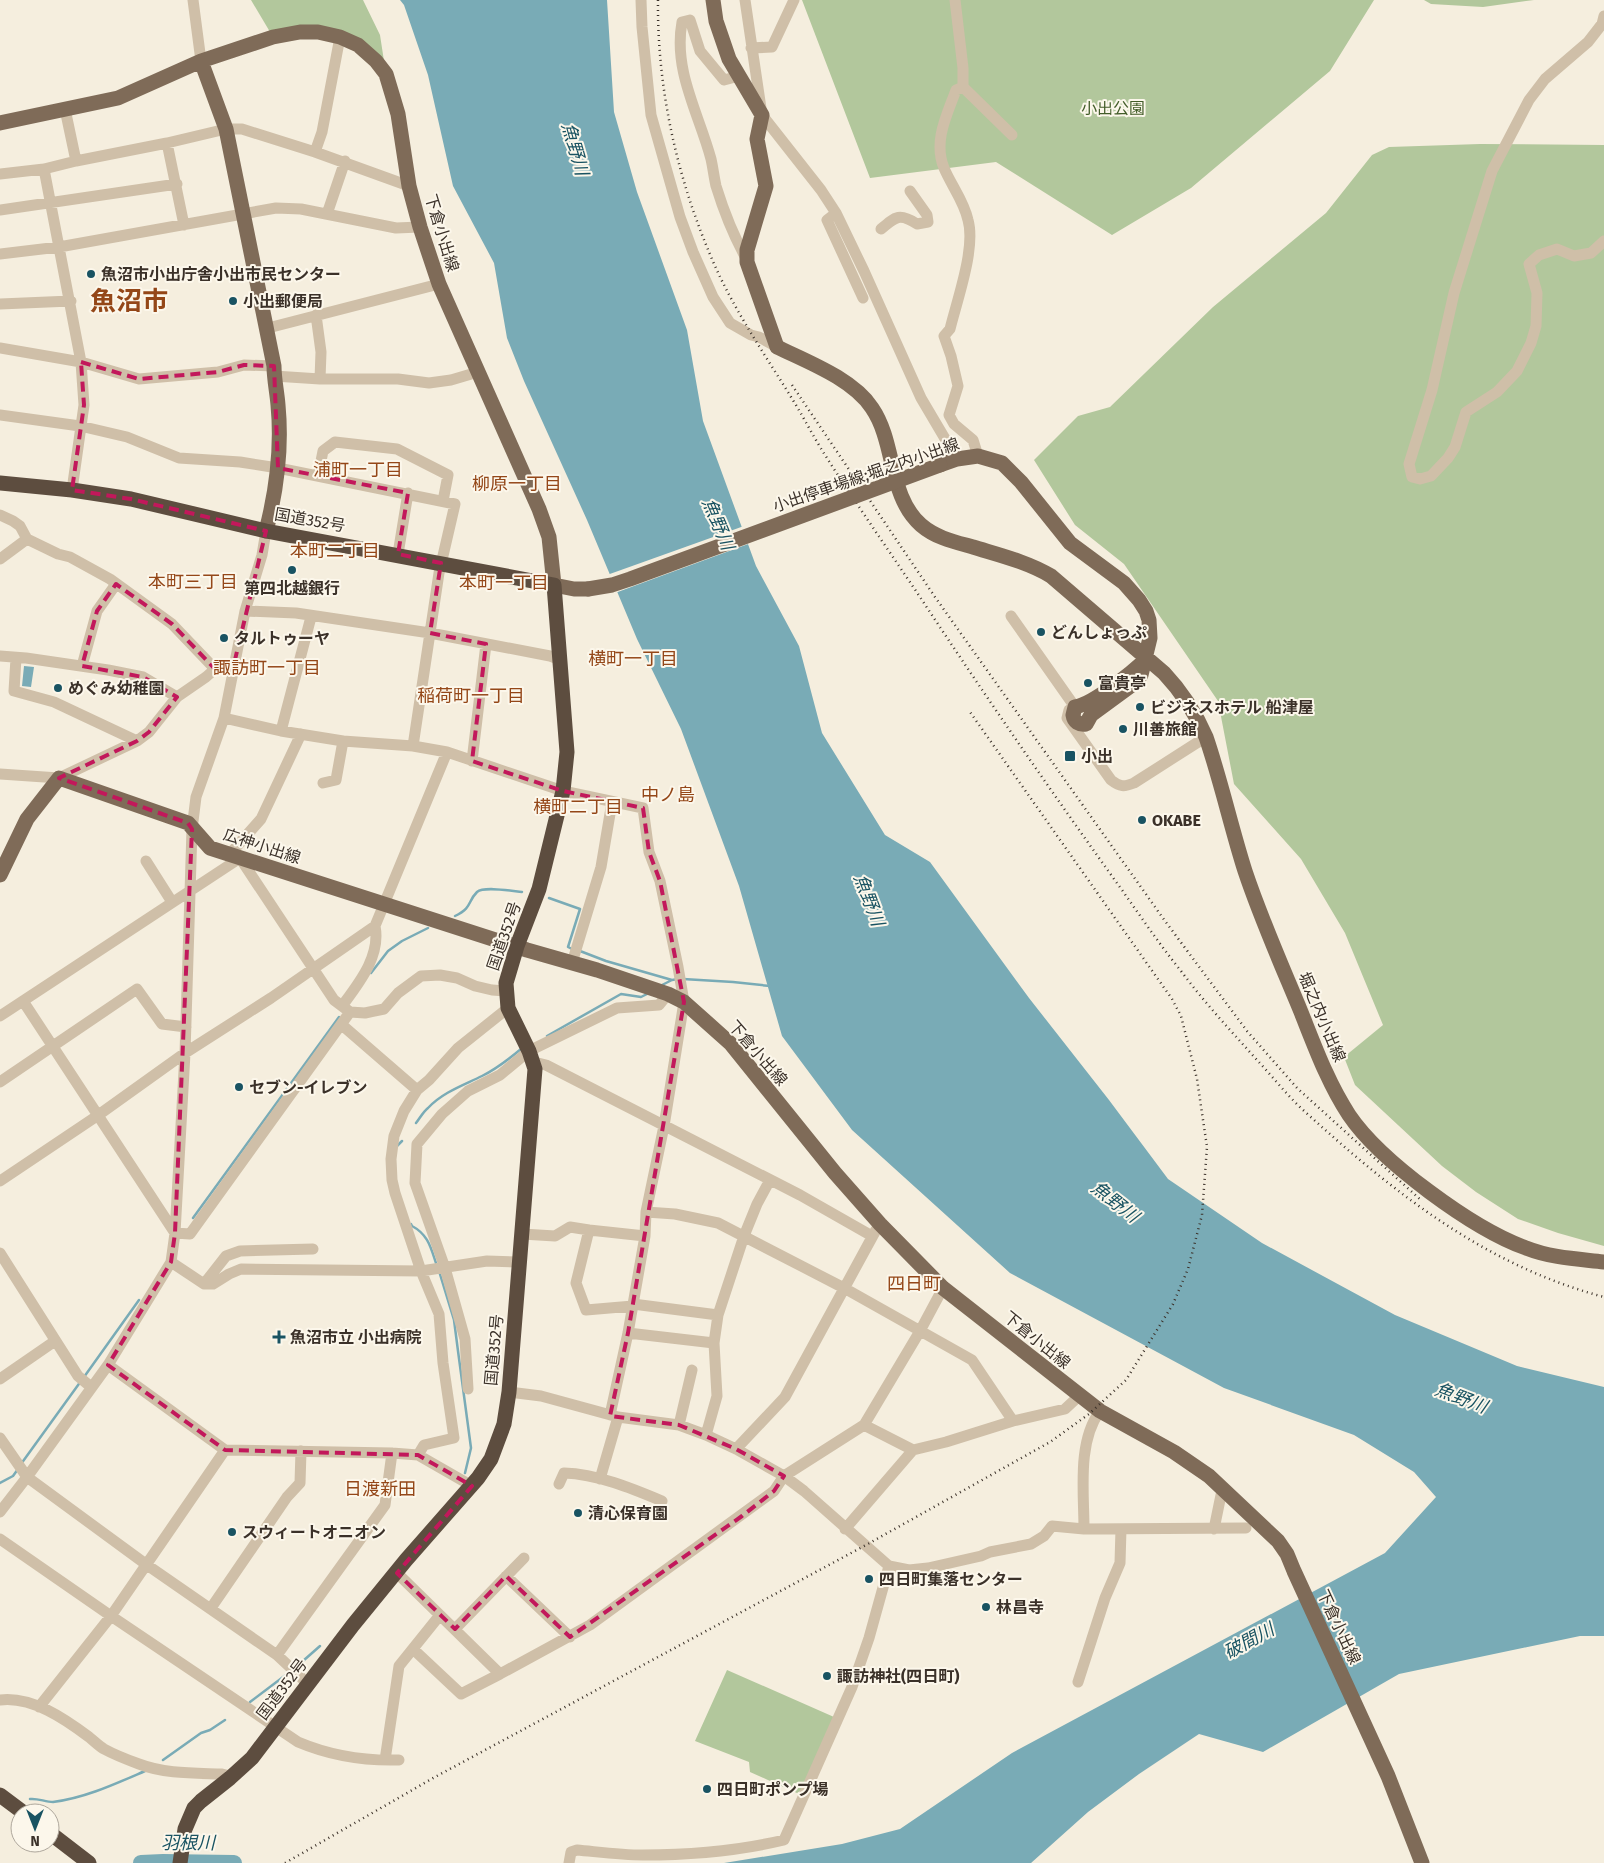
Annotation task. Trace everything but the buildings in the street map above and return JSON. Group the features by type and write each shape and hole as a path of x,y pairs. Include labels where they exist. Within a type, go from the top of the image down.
{"highway":[{"name":"国道352号","path":"0,483 72,490 130,499 266,530 554,585 568,752 563,791 539,889 507,974 508,1008 532,1056 532,1113 504,1424 491,1459 472,1486 406,1560 353,1625 252,1758 194,1808 188,1820 180,1863"},
{"path":"0,1795 11,1803"},
{"path":"60,1841 89,1863"}],"main road":[{"path":"712,0 723,44 762,115 757,139 766,186 747,250 747,262 777,347"},
{"name":"下倉小出線","path":"0,123 118,98 201,61 273,37 300,32 318,32 340,38 368,53 386,74 398,114 409,186 439,284 539,509 549,537 554,585"},
{"path":"201,61 226,129 268,328 274,371 278,405 278,468 273,504 266,530"},
{"name":"堀之内小出線","path":"777,347 845,382 873,408 880,423 904,501 912,516 923,527 943,539 1006,557 1052,576 1180,689 1197,716 1206,737 1253,892 1319,1056 1335,1092 1364,1134 1404,1171 1461,1214 1487,1230 1512,1243 1546,1254 1604,1262"},
{"name":"小出停車場線;堀之内小出線","path":"554,585 574,589 612,585 957,459 978,456 1002,463 1070,543 1124,583 1139,600 1149,620 1150,638 1146,659 1138,680 1091,714 1086,724 1078,723 1074,720 1075,707"},
{"path":"0,874 27,819 59,778"},
{"name":"広神小出線","path":"59,778 188,823 210,848 516,946"},
{"name":"下倉小出線","path":"516,946 574,955 684,1002 731,1044 835,1173 876,1230 943,1288 1079,1396 1100,1411 1174,1452 1209,1476 1278,1542 1287,1554 1385,1770 1422,1863"}],"street":[{"path":"192,0 201,61"},
{"path":"641,0 651,116 680,218 693,252 713,297 730,323 777,347"},
{"path":"745,0 762,115 821,190 836,213 921,398 957,459"},
{"path":"751,48 772,47 794,0"},
{"path":"955,0 963,68 963,87 1012,134"},
{"path":"1604,16 1602,24 1588,42 1545,79 1529,100 1492,171 1454,293 1432,390 1409,464 1412,477 1420,479 1431,476 1448,458 1455,447 1466,412 1498,392 1508,383 1516,371 1531,343 1536,326 1537,293 1529,264 1539,255 1557,249 1574,256 1591,253 1604,241"},
{"path":"739,76 724,80 700,51 690,20 682,22 679,36 688,93 711,159 716,185 734,236 747,262"},
{"path":"316,152 322,132 340,38"},
{"path":"963,87 956,90 941,129 940,155 969,220 970,240 966,265 950,329 944,336 958,386 949,415 954,424 973,440 978,456"},
{"path":"65,109 76,161"},
{"path":"0,174 44,169 166,144 226,129 242,129 345,161 409,186"},
{"path":"166,144 177,184 184,225"},
{"path":"327,214 345,161"},
{"path":"44,169 81,362 84,405 72,490"},
{"path":"0,210 177,184"},
{"path":"881,229 898,217 905,216 917,224 928,222 927,216 910,191"},
{"path":"0,254 59,247 276,208 301,209 396,228 420,227"},
{"path":"836,213 827,220 863,298"},
{"path":"268,328 439,284"},
{"path":"0,304 71,302"},
{"path":"316,315 321,352 320,379"},
{"path":"0,348 81,362 139,379 218,372 244,365 320,379 398,379 429,383 451,380 478,372"},
{"path":"0,416 80,426 127,437 179,458 240,462 278,468 443,500 455,504 441,563 413,746"},
{"path":"318,476 323,451 335,442 397,449 448,475 443,500"},
{"path":"398,554 408,494"},
{"path":"0,515 20,526 27,539 58,554 70,557 116,584 172,624 215,669"},
{"path":"0,1512 108,1365 171,1262 175,1233 185,1053 189,890 192,829 196,797 224,718 246,611 262,555 266,530"},
{"path":"0,559 27,539"},
{"path":"82,666 97,611 116,584"},
{"path":"246,611 296,613 430,633 561,660"},
{"path":"281,731 311,616"},
{"path":"1011,616 1075,707 1069,710 1067,718 1111,780 1118,785 1125,787 1134,784 1206,737"},
{"path":"472,761 486,644"},
{"path":"0,656 82,666 143,677 177,696"},
{"path":"16,658 14,690 54,702 137,741"},
{"path":"0,774 59,778 137,741 150,732 177,696 206,678 215,669 234,668"},
{"path":"224,718 281,731 343,741 413,746 447,752 563,791 643,808 648,852 660,881 684,1002 664,1126 646,1212 645,1236 614,1416 600,1479"},
{"path":"0,1016 172,902 235,856 261,819 301,734"},
{"path":"323,783 336,780 343,741"},
{"path":"0,1166 4,1178 97,1116 185,1053 375,926 447,752"},
{"path":"574,955 601,867 612,802"},
{"path":"235,856 334,1000 346,1009 365,1013 384,1009 398,993 421,976 440,975 457,978 475,986 506,991"},
{"path":"146,861 172,902"},
{"path":"175,1233 190,1234 342,1025 346,1009 369,968 377,935 375,926"},
{"path":"0,1082 137,989 162,1024 186,1027"},
{"path":"468,1389 465,1339 440,1268 415,1183 417,1144 442,1114 468,1091 500,1075 617,1008 659,1005 668,994"},
{"path":"23,1001 175,1233"},
{"path":"418,1455 424,1446 454,1438 443,1363 439,1314 392,1180 391,1159 394,1136 404,1111 416,1090 429,1080 458,1048 508,1008"},
{"path":"342,1025 416,1090"},
{"path":"532,1056 546,1065 770,1180 876,1230 785,1397 736,1449"},
{"path":"706,1435 717,1396 714,1344 718,1315 744,1236 757,1204 770,1180"},
{"path":"646,1212 675,1214 718,1223 844,1288 972,1360 1013,1421"},
{"path":"522,1234 555,1236 570,1227 645,1236"},
{"path":"590,1230 576,1283 586,1310 633,1305 718,1315"},
{"path":"204,1284 226,1256 240,1251 313,1250"},
{"path":"0,1253 78,1376 91,1387"},
{"path":"171,1262 204,1284 213,1284 241,1269 422,1270 487,1260 519,1262"},
{"path":"413,1649 461,1694 570,1637 611,1610 742,1516 774,1491 784,1476 864,1426 943,1288"},
{"path":"628,1333 714,1344"},
{"path":"0,1379 55,1340"},
{"path":"108,1365 225,1450 418,1455 472,1486"},
{"path":"679,1425 692,1370"},
{"path":"508,1392 541,1396 614,1416 679,1425 706,1435 736,1449 784,1476 804,1491 889,1566 909,1570 928,1568 981,1556 990,1552 1031,1544 1044,1536 1052,1526 1084,1529 1246,1528"},
{"path":"845,1528 913,1450 946,1442 1013,1421 1065,1409 1079,1396"},
{"path":"1084,1529 1084,1449 1094,1420 1100,1411"},
{"path":"864,1426 913,1450"},
{"path":"0,1438 27,1477 147,1565 277,1655 308,1684"},
{"path":"39,1707 111,1616 225,1450"},
{"path":"211,1608 287,1497 300,1483 301,1451"},
{"path":"277,1655 385,1505 392,1453"},
{"path":"559,1484 564,1473 576,1473 618,1484 662,1501"},
{"path":"1214,1529 1221,1495 1225,1491"},
{"path":"1078,1682 1105,1598 1120,1563 1121,1529"},
{"path":"0,1539 298,1742 326,1753 362,1759 400,1760"},
{"path":"455,1629 524,1558"},
{"path":"570,1859 571,1852 577,1850 641,1855 696,1853 764,1845 784,1840 852,1687 865,1647 870,1638 889,1566"},
{"path":"396,1573 500,1674"},
{"path":"506,1576 570,1637"},
{"path":"385,1760 399,1666 440,1615"},
{"path":"0,1700 28,1702 39,1707 66,1721 103,1749 140,1765 161,1771 222,1774 230,1778"}],"highlighted area":[{"path":"81,362 139,379 218,372 244,365 274,366 278,468 408,493 398,554 441,563 430,633 486,644 472,761 563,791 643,808 649,852 660,881 684,1002 628,1333 610,1416 679,1425 736,1449 784,1476 774,1491 742,1516 570,1637 506,1576 455,1629 397,1573 472,1486 418,1455 225,1450 108,1365 171,1262 175,1233 192,829 188,823 59,778 137,741 149,732 177,697 143,677 82,666 97,611 116,584 172,624 215,669 233,668 266,531 131,499 72,490 84,405"}],"green space":[{"path":"251,0 363,0 380,35 386,74 340,37 273,37"},
{"name":"小出公園","path":"802,0 1374,0 1330,71 1191,188 1112,235 996,162 870,178"},
{"path":"1424,0 1534,0 1483,7 1431,4"},
{"path":"1480,144 1604,145 1604,1246 1518,1219 1476,1192 1442,1166 1355,1085 1344,1057 1383,1025 1345,933 1301,859 1234,784 1218,701 1124,564 1075,525 1034,460 1078,416 1110,407 1213,307 1326,213 1372,155 1389,147"},
{"path":"727,1670 834,1717 803,1789 797,1793 750,1772 749,1762 695,1741"}],"water":[{"path":"400,0 607,0 614,112 637,192 687,330 703,421 756,566 799,646 822,733 885,835 930,862 1029,998 1168,1179 1262,1243 1395,1315 1517,1366 1604,1387 1604,1636 1580,1636 1399,1674 1263,1752 1199,1734 1139,1774 1088,1812 1031,1863 724,1863 842,1844 900,1829 1012,1753 1385,1553 1436,1497 1414,1472 1354,1435 1224,1388 1010,1273 852,1130 782,1036 739,886 681,729 637,639 507,338 494,263 453,186 428,75 404,5"},
{"path":"24,666 34,667 31,687 22,686"}],"pier":[{"path":"744,526 751,543 615,593 607,575"}],"waterway":[{"path":"455,916 465,910 477,892 481,890 498,889 522,892"},
{"path":"549,898 580,909 568,947 572,949"},
{"path":"371,973 388,951 402,941 428,928"},
{"path":"580,951 606,961 672,980 678,979"},
{"path":"683,979 770,986"},
{"path":"660,986 672,980"},
{"path":"547,1036 621,994 641,997 647,994"},
{"path":"193,1218 339,1017"},
{"path":"416,1123 434,1102 454,1089 492,1070 521,1049"},
{"path":"397,1146 402,1141"},
{"path":"411,1224 426,1238 437,1266"},
{"path":"439,1271 454,1320 471,1448 465,1473"},
{"path":"84,1377 139,1300"},
{"path":"21,1464 81,1381"},
{"path":"0,1483 13,1476 18,1469"},
{"path":"295,1668 320,1646"},
{"path":"250,1702 291,1671"},
{"path":"163,1760 201,1733 210,1730 225,1720"},
{"path":"30,1799 53,1802 65,1800 100,1790 145,1771"},
{"name":"羽根川","path":"141,1863 234,1863"}],"railway":[{"path":"658,0 661,65 665,97 678,160 697,222 727,290 747,326 848,490 968,669 1158,941 1208,1005 1290,1097 1336,1140 1406,1197 1442,1222 1519,1266 1560,1283 1604,1297"},
{"path":"792,385 935,597 1165,921 1247,1031 1297,1088 1422,1201"},
{"path":"285,1863 435,1777 866,1545 1050,1442 1089,1414 1126,1380 1173,1304 1188,1269 1202,1215 1207,1147 1197,1079 1181,1016 1172,999 970,712"}],"place":[{"name":"魚沼市小出庁舎小出市民センター","path":"91,274"},
{"name":"小出郵便局","path":"233,301"},
{"name":"第四北越銀行","path":"292,570"},
{"name":"どんしょっぷ","path":"1041,632"},
{"name":"タルトゥーヤ","path":"224,638"},
{"name":"富貴亭","path":"1088,683"},
{"name":"めぐみ幼稚園","path":"58,688"},
{"name":"ビジネスホテル 船津屋","path":"1140,707"},
{"name":"川善旅館","path":"1123,729"},
{"name":"小出","path":"1070,756"},
{"name":"OKABE","path":"1142,820"},
{"name":"セブン-イレブン","path":"239,1087"},
{"name":"魚沼市立 小出病院","path":"279,1337"},
{"name":"清心保育園","path":"578,1513"},
{"name":"スウィートオニオン","path":"232,1532"},
{"name":"四日町集落センター","path":"869,1579"},
{"name":"林昌寺","path":"986,1607"},
{"name":"諏訪神社(四日町)","path":"827,1676"},
{"name":"四日町ポンプ場","path":"707,1789"}],"district":[{"name":"魚沼市","path":"129,301"},
{"name":"浦町一丁目","path":"358,470"},
{"name":"柳原一丁目","path":"517,484"},
{"name":"本町二丁目","path":"335,551"},
{"name":"本町三丁目","path":"193,582"},
{"name":"本町一丁目","path":"504,583"},
{"name":"横町一丁目","path":"633,659"},
{"name":"諏訪町一丁目","path":"267,668"},
{"name":"稲荷町一丁目","path":"471,696"},
{"name":"中ノ島","path":"668,795"},
{"name":"横町二丁目","path":"578,807"},
{"name":"四日町","path":"914,1284"},
{"name":"日渡新田","path":"380,1489"}],"water label":[{"name":"魚野川","path":"575,149"},
{"name":"魚野川","path":"718,524"},
{"name":"魚野川","path":"869,900"},
{"name":"魚野川","path":"1115,1202"},
{"name":"魚野川","path":"1461,1398"},
{"name":"破間川","path":"1249,1641"}]}
